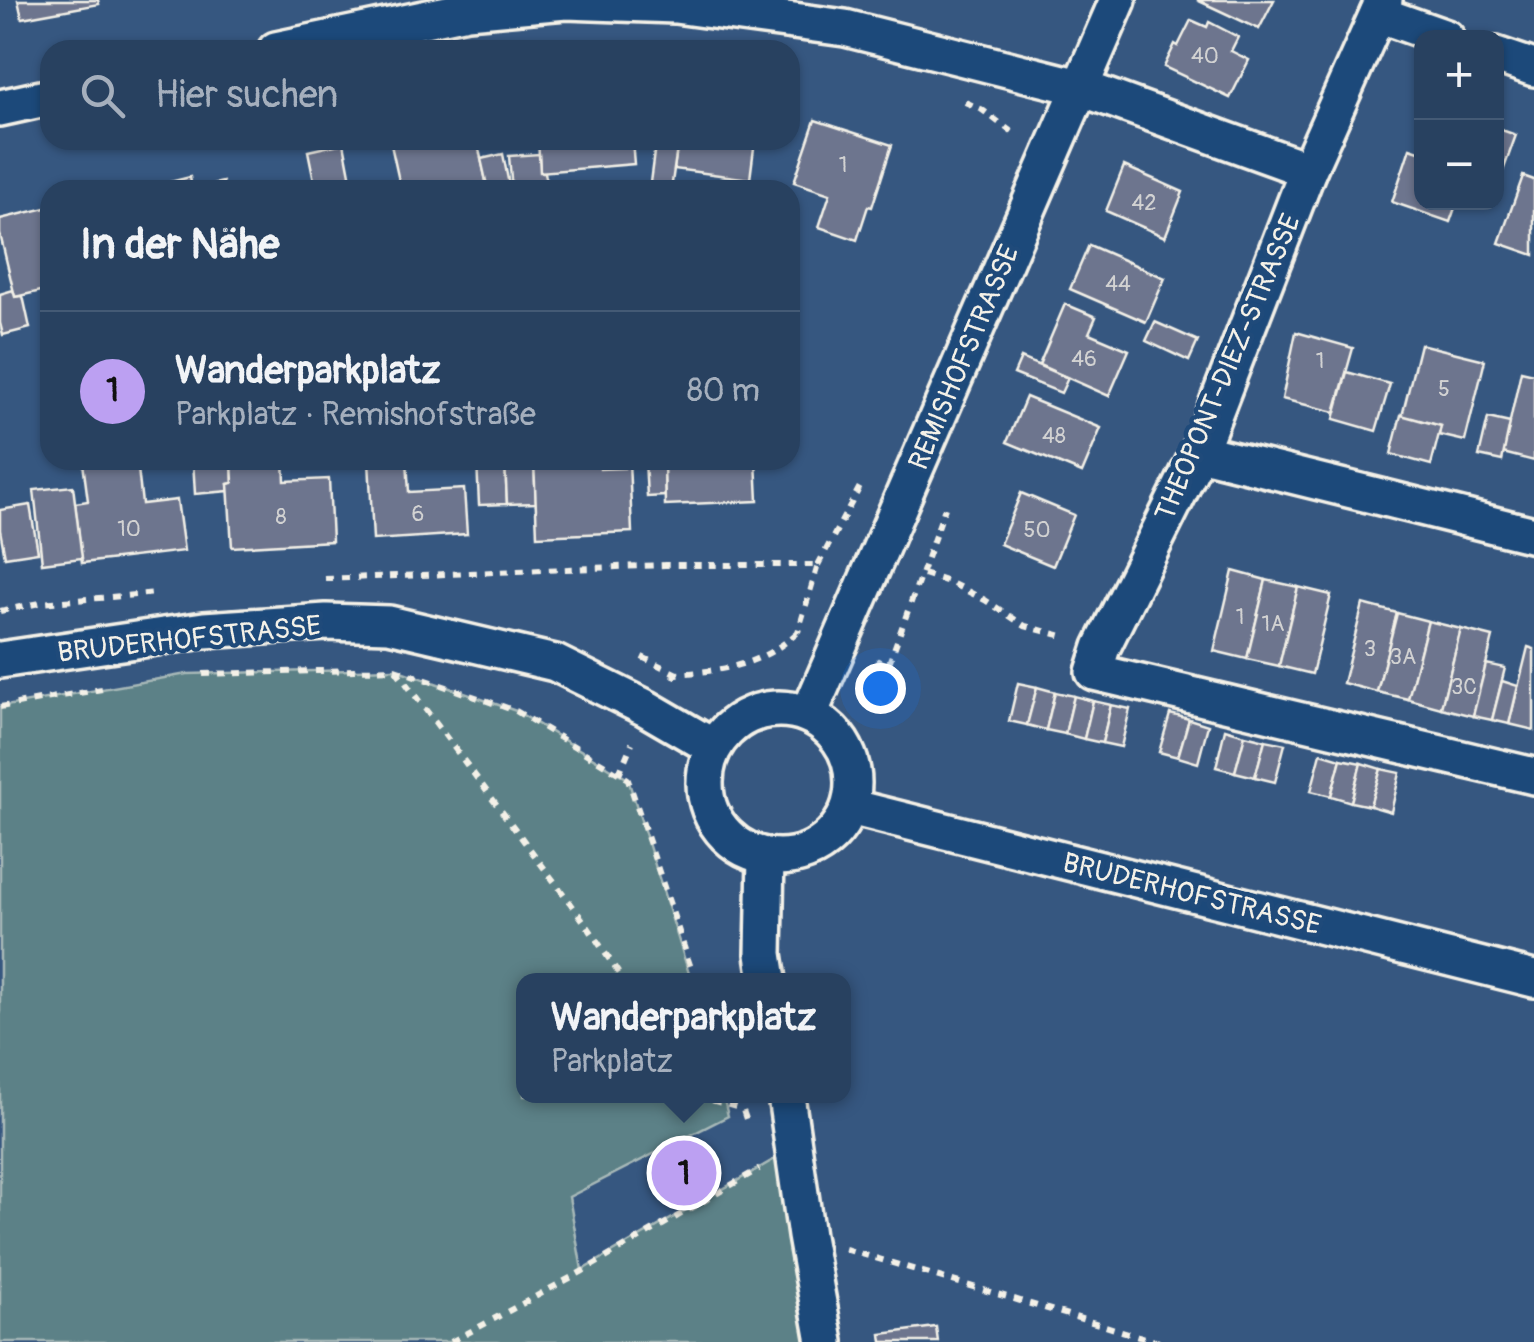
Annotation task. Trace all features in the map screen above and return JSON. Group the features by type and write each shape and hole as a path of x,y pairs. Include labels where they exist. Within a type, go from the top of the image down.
{"street":[{"path":"324,40 467,10 566,0 676,5 845,28 1079,87 1308,170"},
{"name":"REMISHOFSTRASSE","path":"809,714 1118,0"},
{"path":"1381,7 1429,30"},
{"name":"THEOPONT-DIEZ-STRASSE","path":"1098,659 1198,452 1308,170 1381,7"},
{"path":"1504,58 1534,68"},
{"path":"0,108 40,99"},
{"path":"1198,452 1534,536"},
{"name":"BRUDERHOFSTRASSE","path":"0,660 204,630 326,622 388,624 555,663 713,746"},
{"path":"1098,659 1534,776"},
{"path":"773,708 809,714 838,736 853,770 850,807 831,836 801,854 766,856 733,842 710,815 703,780 713,746 738,719 773,708"},
{"name":"BRUDERHOFSTRASSE","path":"850,807 1534,979"},
{"path":"766,856 767,973"},
{"path":"787,1103 825,1342"}],"path":[{"path":"318,580 646,566 818,565 798,633 744,666 677,674 646,708 619,774"},
{"path":"798,633 838,642 888,666 923,574 949,582 1026,626 1098,659"},
{"path":"0,610 159,593"},
{"path":"186,674 396,669 516,712 628,779 693,973"},
{"path":"396,669 618,973"},
{"path":"0,707 112,688"},
{"path":"722,1103 743,1109"},
{"path":"451,1342 582,1272 794,1148"},
{"path":"806,1236 1159,1342"}],"green space":[{"path":"395,669 516,711 628,779 689,973 516,973 516,1103 725,1103 728,1116 569,1197 582,1270 794,1148 825,1342 0,1342 0,707 187,674"}],"building":[{"path":"18,0 98,0 99,4 22,18"},
{"path":"1197,0 1274,0 1259,29"},
{"path":"1191,20 1207,27 1209,22 1238,37 1231,51 1249,60 1230,98 1164,67"},
{"path":"815,120 892,145 857,240 819,227 830,194 795,180"},
{"path":"1504,131 1516,135 1504,168"},
{"path":"1410,148 1414,149 1414,210 1392,202"},
{"path":"345,150 351,180 314,180 308,151"},
{"path":"392,150 479,150 486,180 399,180"},
{"path":"539,150 633,150 634,164 540,172"},
{"path":"654,150 677,150 672,180 650,180"},
{"path":"677,150 754,150 750,179 674,169"},
{"path":"503,154 508,180 486,180 481,159"},
{"path":"539,154 540,172 545,172 546,180 511,180 509,156"},
{"path":"1124,166 1183,192 1165,237 1106,211"},
{"path":"1523,176 1534,180 1534,255 1499,243"},
{"path":"40,209 40,291 15,297 0,219"},
{"path":"1415,210 1454,210 1450,222"},
{"path":"1089,245 1165,278 1146,322 1070,289"},
{"path":"13,290 15,297 23,296 30,328 3,335 0,294"},
{"path":"1065,304 1096,317 1089,333 1129,350 1109,396 1039,365"},
{"path":"1155,322 1198,341 1189,361 1146,341"},
{"path":"1296,332 1353,348 1335,412 1282,399"},
{"path":"1420,344 1485,360 1465,441 1439,435 1441,426 1402,416"},
{"path":"1021,358 1068,378 1061,393 1014,374"},
{"path":"1521,371 1534,374 1534,461 1503,453"},
{"path":"1347,372 1390,384 1376,431 1334,419"},
{"path":"1026,397 1101,428 1082,473 1007,442"},
{"path":"1401,415 1441,426 1431,465 1391,454"},
{"path":"1488,418 1510,423 1502,461 1479,456"},
{"path":"84,470 138,470 142,504 177,500 184,551 82,563 75,503 88,501"},
{"path":"194,470 232,470 229,491 195,494"},
{"path":"232,470 284,470 285,481 329,479 332,541 232,547 228,484 233,483"},
{"path":"370,470 408,470 409,492 464,489 467,534 373,540"},
{"path":"477,470 505,470 507,504 479,505"},
{"path":"505,470 534,470 536,503 507,504"},
{"path":"534,470 629,470 632,532 537,536"},
{"path":"646,470 664,470 665,496 647,497"},
{"path":"664,470 756,470 758,501 665,505"},
{"path":"73,486 82,558 42,563 34,490"},
{"path":"1021,493 1074,515 1053,566 1000,544"},
{"path":"30,505 38,552 5,557 0,510"},
{"path":"1233,571 1266,580 1247,659 1214,651"},
{"path":"1266,580 1298,587 1279,666 1247,659"},
{"path":"1298,587 1331,595 1312,674 1279,666"},
{"path":"1363,604 1397,613 1377,692 1343,683"},
{"path":"1397,613 1428,621 1408,699 1377,692"},
{"path":"1428,621 1461,629 1441,708 1408,699"},
{"path":"1461,629 1493,637 1473,716 1441,708"},
{"path":"1528,647 1534,649 1534,730 1509,724"},
{"path":"1486,664 1505,668 1492,720 1473,716"},
{"path":"1502,681 1518,686 1509,724 1492,720"},
{"path":"1018,683 1037,687 1027,725 1009,721"},
{"path":"1037,687 1055,692 1046,730 1027,725"},
{"path":"1055,692 1074,696 1065,734 1046,730"},
{"path":"1074,696 1093,701 1084,739 1065,734"},
{"path":"1093,701 1111,705 1102,743 1084,739"},
{"path":"1111,705 1130,709 1121,747 1102,743"},
{"path":"1170,714 1189,719 1178,757 1159,752"},
{"path":"1189,719 1208,725 1198,763 1178,757"},
{"path":"1225,729 1245,735 1235,772 1216,767"},
{"path":"1245,735 1265,740 1255,777 1235,772"},
{"path":"1265,740 1285,744 1275,782 1255,777"},
{"path":"1321,753 1341,759 1331,796 1311,791"},
{"path":"1341,759 1361,763 1351,802 1331,796"},
{"path":"1361,763 1381,769 1370,806 1351,802"},
{"path":"1381,769 1400,773 1391,812 1370,806"},
{"path":"936,1327 938,1342 882,1342 881,1334"}],"place":[{"name":"Wanderparkplatz","path":"684,1173"}]}
